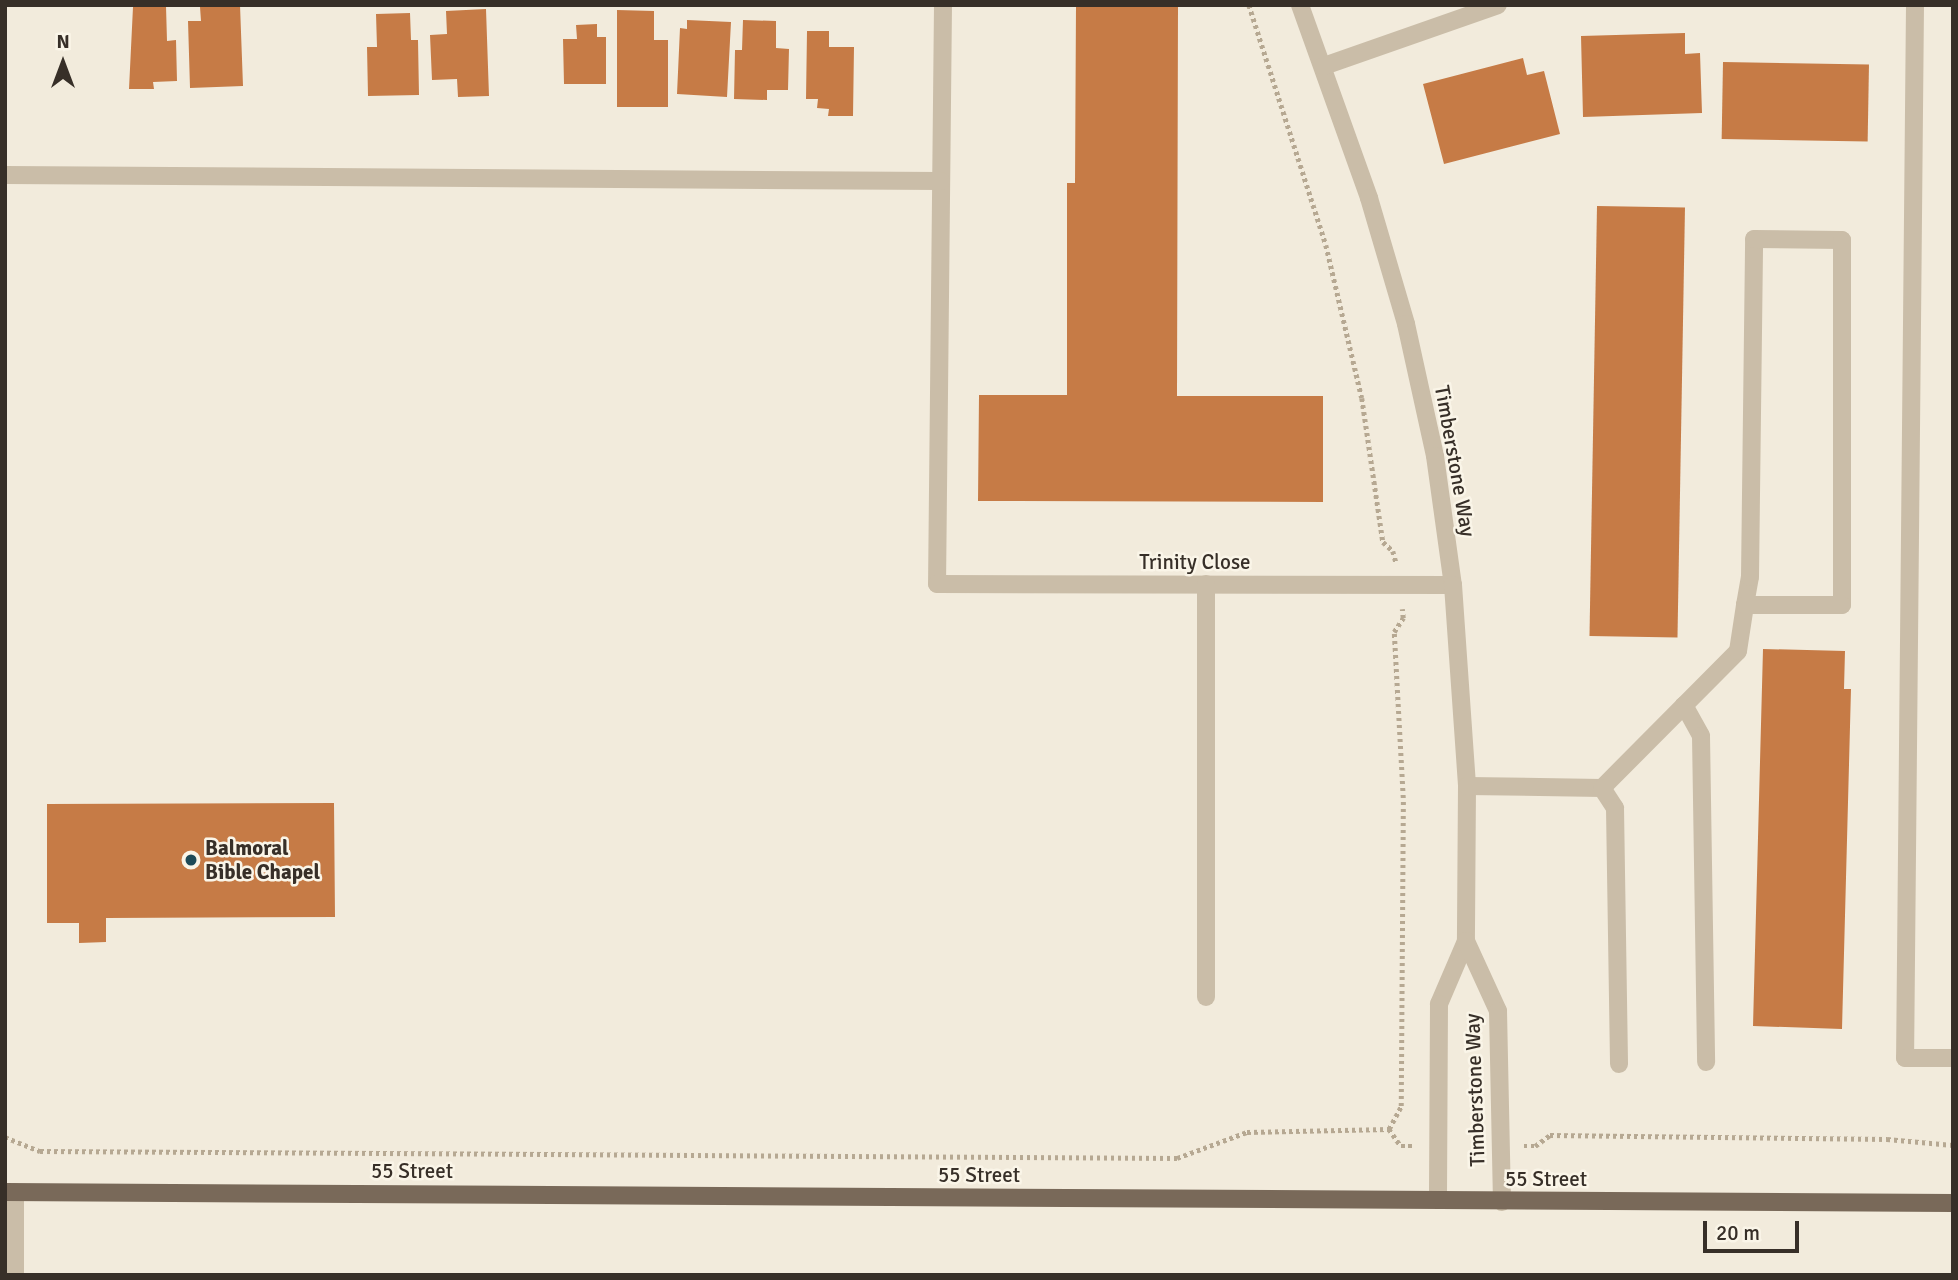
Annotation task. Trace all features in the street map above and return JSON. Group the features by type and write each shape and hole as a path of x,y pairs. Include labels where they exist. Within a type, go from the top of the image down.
{"main road":[{"name":"55 Street","path":"10,1192 1953,1203"}],"street":[{"path":"5,176 942,181 943,5"},
{"name":"Timberstone Way","path":"1300,5 1324,66 1406,324 1435,456 1453,585 1467,786 1466,941 1439,1004 1438,1200"},
{"path":"1324,66 1498,5"},
{"path":"1915,5 1905,1058 1953,1058"},
{"name":"Trinity Close","path":"942,181 937,584 1453,585"},
{"path":"1467,786 1602,788 1738,651 1745,606 1750,577 1755,239 1842,240 1842,605 1745,606"},
{"path":"1206,584 1206,997"},
{"path":"1684,705 1701,736 1706,1062"},
{"path":"1602,788 1615,808 1619,1065"},
{"name":"Timberstone Way","path":"1466,941 1498,1011 1502,1202"},
{"path":"10,1192 15,1275"}],"path":[{"path":"1249,5 1326,245 1362,398 1383,542 1393,551"},
{"path":"1389,1129 1401,1106 1403,798 1394,632 1403,618"},
{"path":"5,1137 40,1151 1177,1158 1247,1132 1389,1129"},
{"path":"1389,1129 1401,1146"},
{"path":"1535,1146 1550,1135 1887,1139 1953,1145"}],"building":[{"path":"240,5 243,86 190,88 188,21 201,21 200,7"},
{"path":"1076,5 1178,5 1177,396 1323,396 1323,502 978,501 979,395 1067,395 1067,183 1075,183"},
{"path":"166,6 167,41 176,40 177,81 153,82 154,89 129,89 133,7"},
{"path":"486,9 489,96 458,97 457,79 432,80 430,35 447,34 446,11"},
{"path":"617,10 654,11 654,40 668,40 668,107 617,107"},
{"path":"410,13 411,40 418,40 419,95 368,96 367,47 377,47 376,14"},
{"path":"687,20 731,22 727,97 677,94 680,28 687,29"},
{"path":"743,20 776,21 776,48 789,49 788,90 767,90 767,100 734,99 735,50 742,50"},
{"path":"597,24 597,37 606,37 606,84 564,84 563,39 577,39 576,25"},
{"path":"807,31 829,31 829,47 854,47 853,116 828,116 829,109 817,108 818,99 806,99"},
{"path":"1685,33 1685,54 1700,53 1702,113 1583,117 1581,36"},
{"path":"1523,58 1527,75 1544,71 1560,134 1444,164 1423,84"},
{"path":"1723,62 1869,65 1868,142 1722,139"},
{"path":"1597,206 1685,208 1677,637 1589,636"},
{"path":"1763,649 1845,651 1844,689 1851,689 1842,1029 1753,1026"},
{"name":"Balmoral Bible Chapel","path":"334,803 335,917 106,918 106,942 79,943 79,923 47,923 47,804"}],"place":[{"name":"Balmoral Bible Chapel","path":"191,860"}]}
